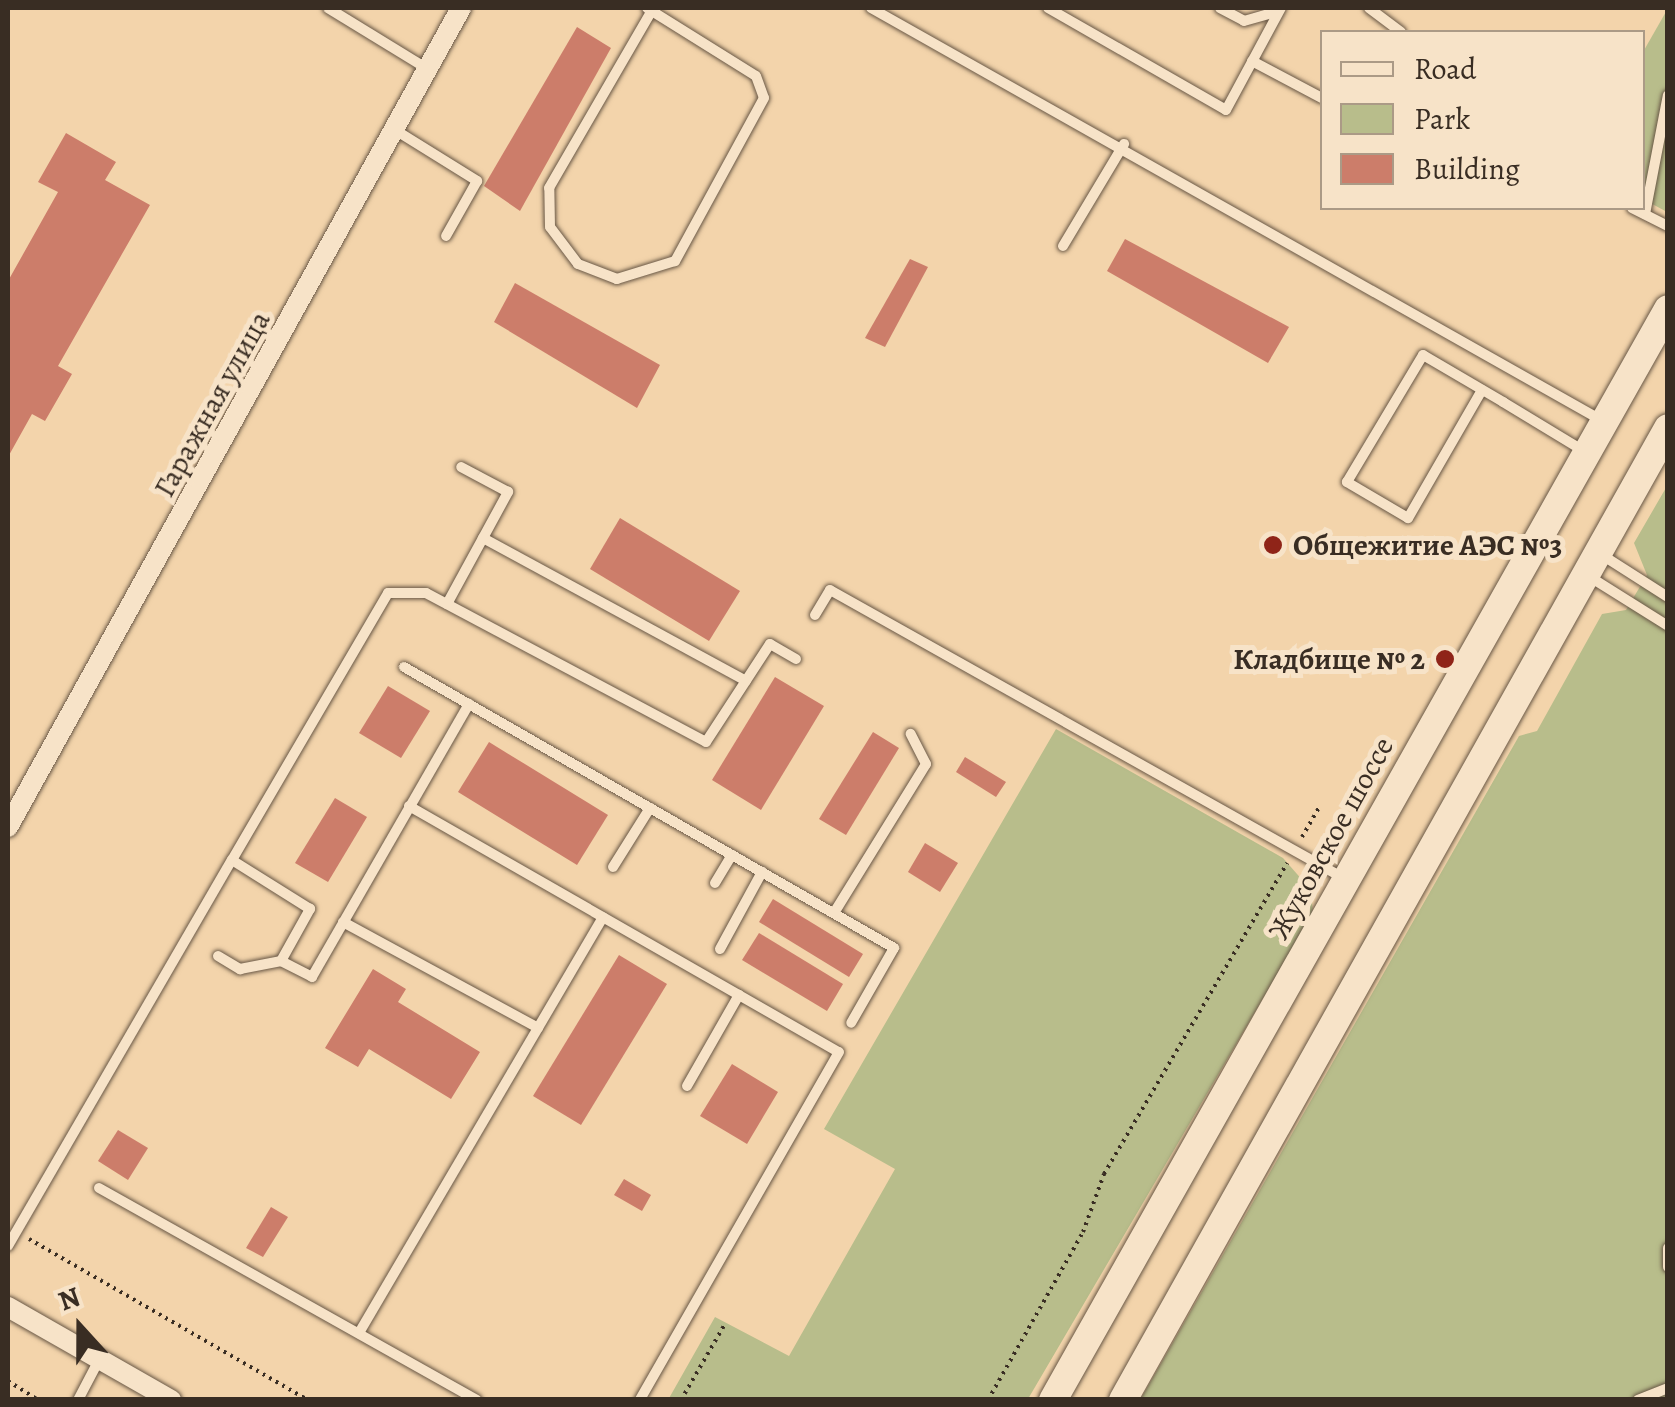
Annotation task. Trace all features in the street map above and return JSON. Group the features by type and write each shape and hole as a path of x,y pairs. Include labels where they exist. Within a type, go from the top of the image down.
{"main road":[{"name":"Жуковское шоссе","path":"1053,1400 1668,309"},
{"path":"1123,1400 1596,566 1668,428"}],"street":[{"name":"Гаражная улица","path":"8,827 400,133 461,8"},
{"path":"8,1307 172,1400"}],"lane":[{"path":"328,8 430,70"},
{"path":"871,8 1124,144 1602,420"},
{"path":"1048,8 1226,110 1280,9"},
{"path":"1220,8 1244,21 1280,9"},
{"path":"1369,8 1398,30"},
{"path":"649,9 756,76 764,98 675,261 616,279 568,252 550,226 549,188 649,9"},
{"path":"1252,61 1320,97"},
{"path":"1645,214 1668,95"},
{"path":"400,133 478,181 446,236"},
{"path":"1063,246 1124,144"},
{"path":"1636,210 1668,226"},
{"path":"1482,390 1408,518 1347,482 1423,355 1568,442 1584,452"},
{"path":"447,604 508,492 461,467"},
{"path":"483,538 746,681"},
{"path":"1596,566 1668,597"},
{"path":"1596,566 1668,626"},
{"path":"815,615 830,590 1345,879"},
{"path":"8,1246 388,593 447,604 706,742 770,644 796,659"},
{"path":"404,666 894,948 851,1023"},
{"path":"218,956 240,969 281,961 312,977 469,704"},
{"path":"834,913 926,764 911,734"},
{"path":"410,806 840,1052 640,1400"},
{"path":"613,867 650,808"},
{"path":"715,884 732,855"},
{"path":"232,860 310,909 281,961"},
{"path":"720,949 762,872"},
{"path":"358,1333 604,917"},
{"path":"342,922 538,1028"},
{"path":"687,1086 739,995"},
{"path":"99,1188 477,1400"},
{"path":"1668,1248 1668,1266"},
{"path":"78,1400 100,1359"},
{"path":"1638,1400 1668,1388"}],"path":[{"path":"988,1400 1083,1232 1104,1174 1320,808"},
{"path":"16,1231 308,1400"},
{"path":"681,1400 725,1324"},
{"path":"8,1381 39,1400"}],"green space":[{"path":"1667,10 1667,212 1645,200 1645,48"},
{"path":"1667,486 1667,1399 1140,1400 1519,736 1537,731 1602,614 1626,610 1647,575 1634,543"},
{"path":"1056,729 1283,858 1311,890 1313,913 1028,1399 668,1400 715,1317 789,1356 895,1169 824,1129"}],"building":[{"path":"577,27 611,48 520,211 484,186"},
{"path":"66,133 116,162 105,180 150,205 58,366 72,374 45,421 32,414 8,457 8,281 58,192 38,182"},
{"path":"1125,239 1289,327 1268,363 1107,271"},
{"path":"910,259 928,267 885,347 865,338"},
{"path":"515,283 660,365 637,408 494,322"},
{"path":"620,518 740,591 709,641 590,569"},
{"path":"775,677 824,706 761,810 712,780"},
{"path":"388,686 430,711 401,758 359,733"},
{"path":"873,732 899,748 846,835 819,819"},
{"path":"489,742 608,815 577,865 458,792"},
{"path":"965,757 1006,782 996,797 956,772"},
{"path":"335,798 367,817 328,882 295,863"},
{"path":"925,843 958,863 940,892 908,872"},
{"path":"773,899 863,954 849,977 759,922"},
{"path":"759,933 843,984 827,1011 742,960"},
{"path":"619,955 667,984 581,1125 533,1096"},
{"path":"373,969 406,989 398,1002 480,1052 451,1099 369,1049 358,1067 325,1048"},
{"path":"732,1064 778,1092 747,1144 700,1116"},
{"path":"118,1130 148,1148 128,1180 98,1161"},
{"path":"624,1179 651,1195 642,1211 614,1195"},
{"path":"271,1207 288,1217 263,1257 246,1248"}],"place":[{"name":"Общежитие АЭС №3","path":"1273,545"},
{"name":"Кладбище № 2","path":"1445,659"}]}
